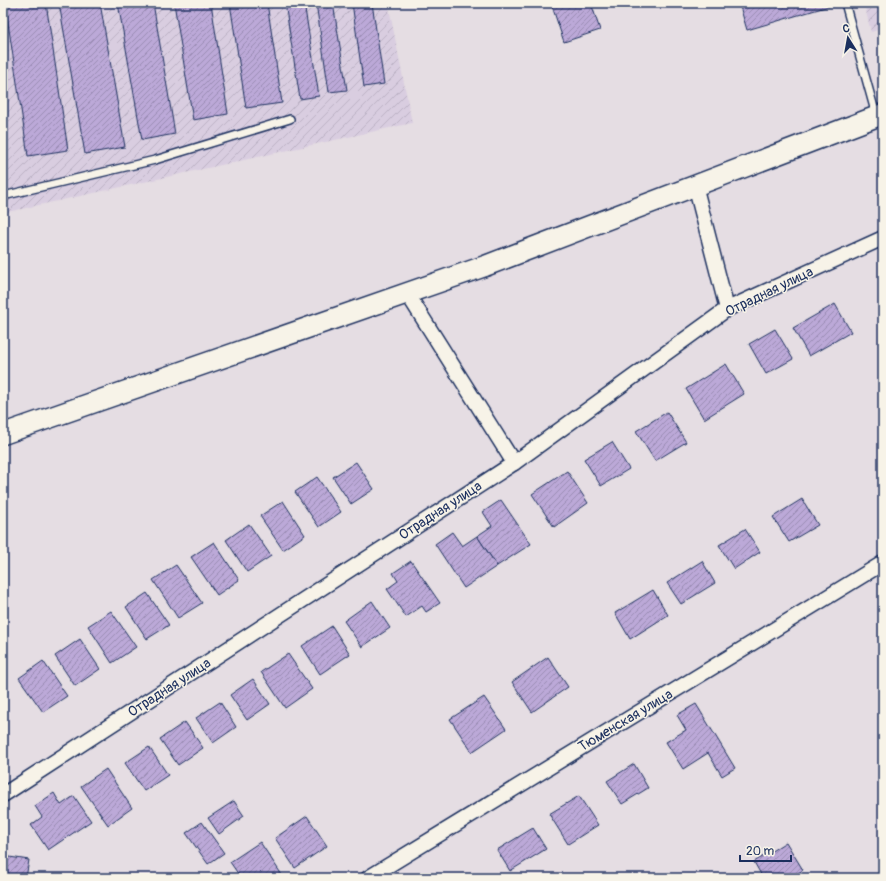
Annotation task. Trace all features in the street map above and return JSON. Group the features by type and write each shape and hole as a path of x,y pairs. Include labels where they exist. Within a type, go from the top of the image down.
{"main road":[{"path":"3,434 492,263 880,115"}],"street":[{"path":"695,185 727,309"},
{"name":"Отрадная улица","path":"3,795 514,463 727,309 883,238"},
{"path":"407,293 514,463"},
{"name":"Тюменская улица","path":"368,878 883,563"}],"lane":[{"path":"845,3 880,115"},
{"path":"3,196 155,160 290,119"}],"shaded area":[{"path":"3,3 388,3 412,123 3,213"},
{"path":"864,3 883,3 883,28 871,32"}],"building":[{"path":"5,3 46,3 68,150 28,156"},
{"path":"59,3 100,3 125,147 85,154"},
{"path":"118,3 153,3 175,134 142,140"},
{"path":"174,3 211,3 228,114 193,120"},
{"path":"230,3 267,3 282,103 246,108"},
{"path":"285,3 304,3 319,96 300,99"},
{"path":"316,3 333,3 347,90 329,92"},
{"path":"352,3 372,3 384,84 364,87"},
{"path":"551,3 591,3 600,30 564,42"},
{"path":"739,3 836,3 836,4 747,30"},
{"path":"835,304 851,332 809,356 793,328"},
{"path":"775,329 793,359 766,374 749,344"},
{"path":"726,364 744,394 704,419 686,389"},
{"path":"667,412 686,442 655,461 636,431"},
{"path":"612,442 629,469 601,486 584,459"},
{"path":"356,462 374,489 351,504 333,477"},
{"path":"567,471 588,503 554,527 532,494"},
{"path":"317,477 341,512 319,527 295,492"},
{"path":"802,499 818,525 789,542 773,517"},
{"path":"501,500 531,544 497,566 477,536 492,526 483,512"},
{"path":"283,501 305,535 283,550 260,516"},
{"path":"249,524 271,556 247,572 226,540"},
{"path":"745,529 760,552 734,569 719,545"},
{"path":"452,532 462,546 477,536 497,566 464,588 435,544"},
{"path":"214,542 239,580 217,595 191,557"},
{"path":"411,561 440,603 426,612 422,606 406,617 387,589 398,581 393,573"},
{"path":"702,561 715,583 681,604 667,583"},
{"path":"176,565 202,603 178,618 153,580"},
{"path":"653,590 668,615 630,639 615,613"},
{"path":"147,593 169,625 147,639 126,607"},
{"path":"372,601 390,628 362,647 344,621"},
{"path":"111,611 136,647 112,663 88,626"},
{"path":"332,626 350,654 320,674 302,646"},
{"path":"80,639 100,669 75,686 55,656"},
{"path":"288,654 312,689 285,708 261,672"},
{"path":"548,657 568,687 532,712 512,682"},
{"path":"43,661 67,696 43,712 19,678"},
{"path":"253,679 270,704 247,720 230,695"},
{"path":"484,697 506,729 472,752 450,719"},
{"path":"220,702 236,727 213,743 196,718"},
{"path":"696,704 735,768 722,776 708,753 683,769 666,742 686,730 677,715"},
{"path":"185,722 203,748 178,765 160,739"},
{"path":"149,747 168,775 144,791 125,763"},
{"path":"634,764 648,788 622,804 607,781"},
{"path":"106,769 132,808 108,825 81,786"},
{"path":"54,793 61,805 74,796 91,821 48,850 31,825 42,817 35,806"},
{"path":"579,796 598,825 568,844 549,814"},
{"path":"234,801 244,816 219,834 208,818"},
{"path":"307,816 327,846 295,868 275,838"},
{"path":"202,822 224,853 208,864 186,833"},
{"path":"533,828 546,849 510,871 497,850"},
{"path":"260,842 282,875 277,878 241,878 230,862"},
{"path":"786,842 803,870 790,878 763,878 754,862"},
{"path":"3,856 29,860 26,878 3,878"}]}
